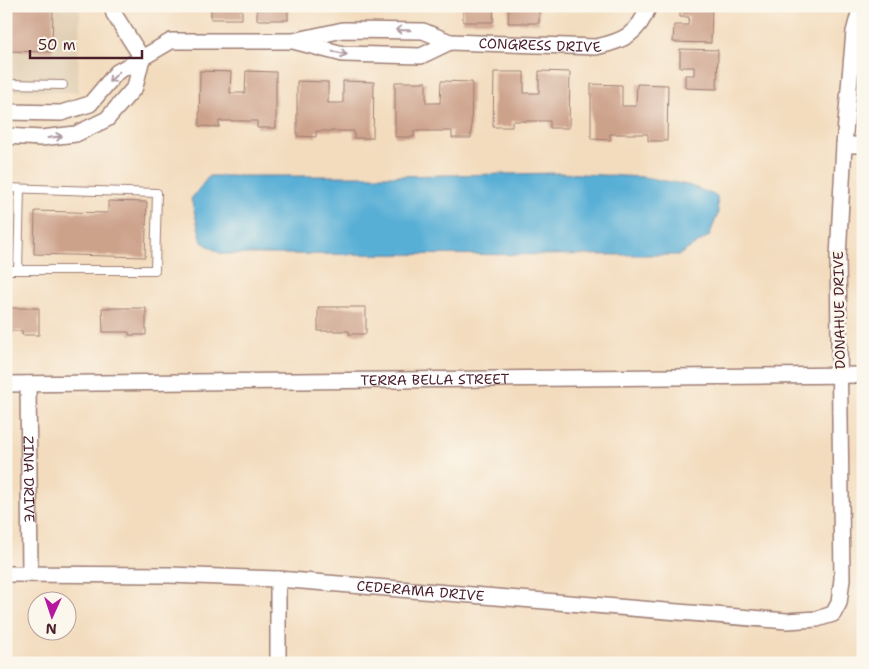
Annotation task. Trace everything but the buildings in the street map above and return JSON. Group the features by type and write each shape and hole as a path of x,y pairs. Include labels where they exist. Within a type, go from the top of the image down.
{"street":[{"path":"6,136 41,138 76,134 107,118 135,87 142,58 114,14 112,6"},
{"name":"CONGRESS DRIVE","path":"6,112 61,113 90,104 117,72 171,42 292,41 343,30 423,30 450,42 596,47 628,36 637,29 649,6"},
{"name":"DONAHUE DRIVE","path":"833,614 839,602 842,579 838,257 844,145 854,32 861,6"},
{"name":"CONGRESS DRIVE","path":"292,41 343,54 420,56 450,42"},
{"path":"844,145 863,146"},
{"name":"TERRA BELLA STREET","path":"6,384 863,375"},
{"name":"ZINA DRIVE","path":"28,384 30,573"},
{"name":"CEDERAMA DRIVE","path":"6,574 278,579 787,621 817,619 833,614"},
{"path":"278,579 278,663"}],"lane":[{"path":"6,84 63,85"},
{"path":"6,188 157,193 155,270 6,270"},
{"path":"18,270 20,189"}],"shaded area":[{"path":"6,6 80,6 78,92 6,91"}],"water":[{"path":"560,173 644,177 688,185 717,196 718,214 709,236 679,255 221,254 202,242 191,199 209,176 393,176"}]}
